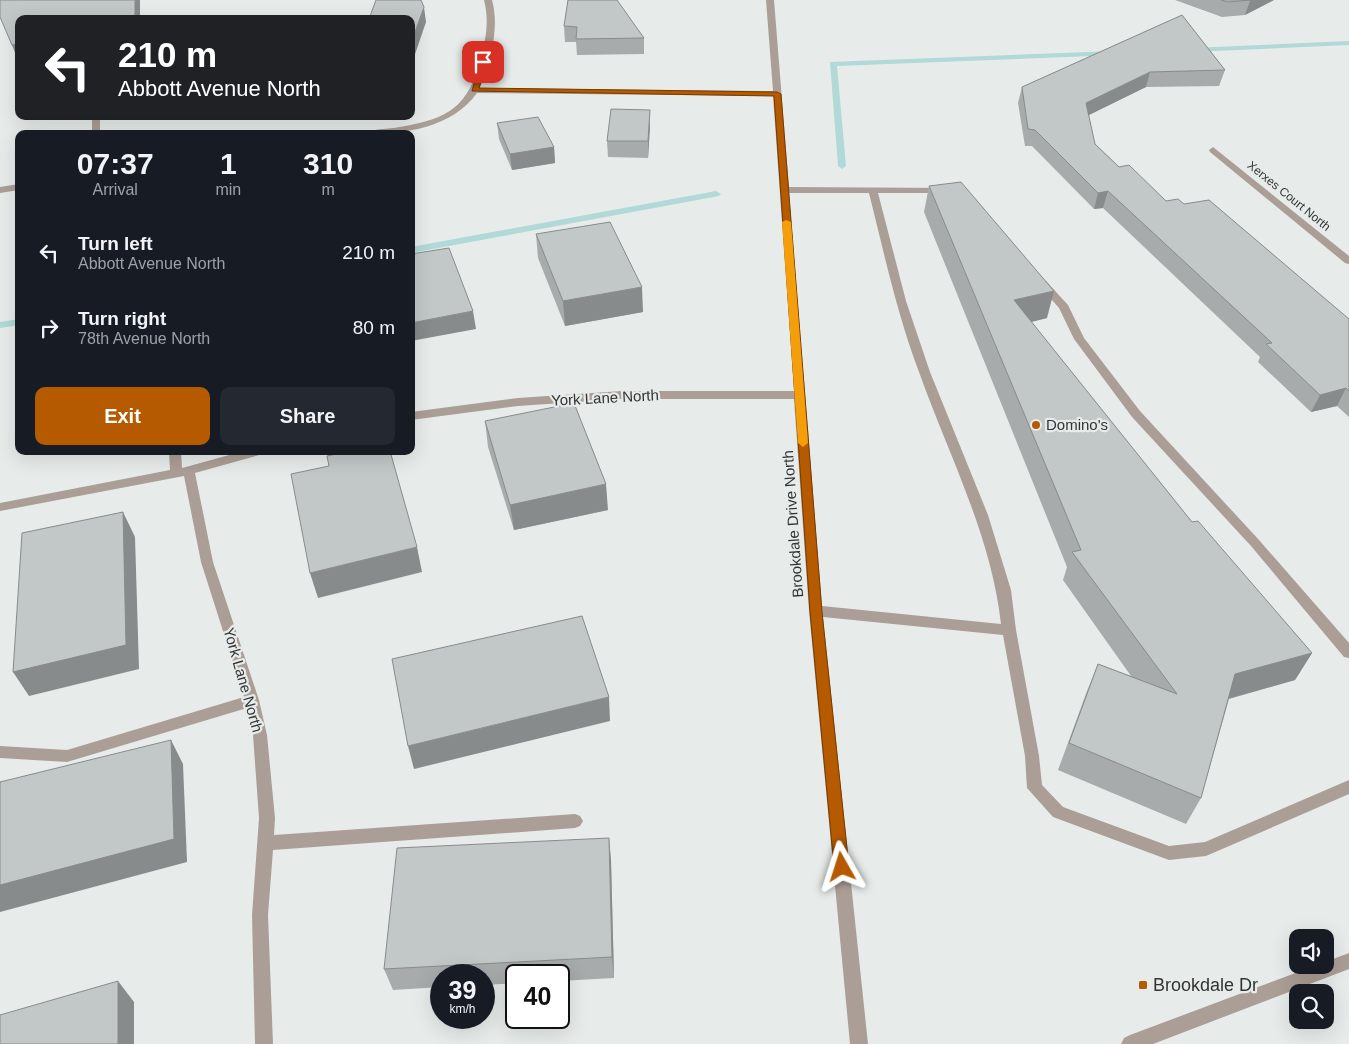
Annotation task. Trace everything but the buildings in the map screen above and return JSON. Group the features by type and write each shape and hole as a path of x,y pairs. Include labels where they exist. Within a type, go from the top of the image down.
{"street":[{"path":"390,130 424,124 448,115 465,103 474,90 488,49 492,27 488,0"},
{"name":"Brookdale Drive North","path":"770,0 816,612 859,1044"},
{"path":"474,90 777,94"},
{"name":"Xerxes Court North","path":"1213,150 1349,261"},
{"path":"0,190 15,188"},
{"path":"784,190 940,189 959,194"},
{"path":"873,190 901,301 924,372 982,514 1004,590 1008,630 1032,756 1035,788 1058,812 1169,853 1206,850 1349,787"},
{"path":"1038,277 1064,307 1079,339 1136,414 1255,543 1349,653"},
{"name":"York Lane North","path":"415,415 518,402 622,395 799,396"},
{"name":"York Lane North","path":"176,455 207,562 252,700 260,735 267,818 260,915 264,1044"},
{"path":"0,508 182,472 245,455"},
{"path":"816,612 913,619 1008,630"},
{"path":"0,752 67,756 252,700"},
{"path":"266,843 575,821"},
{"path":"1130,1044 1349,961"}],"waterway":[{"path":"1192,50 1349,43"},
{"path":"842,166 833,64 1114,53"},
{"path":"415,249 716,194"},
{"path":"0,325 15,323"}],"slow traffic":[{"path":"786,222 803,443"}],"place":[{"name":"Domino's","path":"1036,425"},
{"name":"Brookdale Dr","path":"1143,985"}],"route":[{"path":"483,62 474,90 777,94 816,612 842,867"}]}
